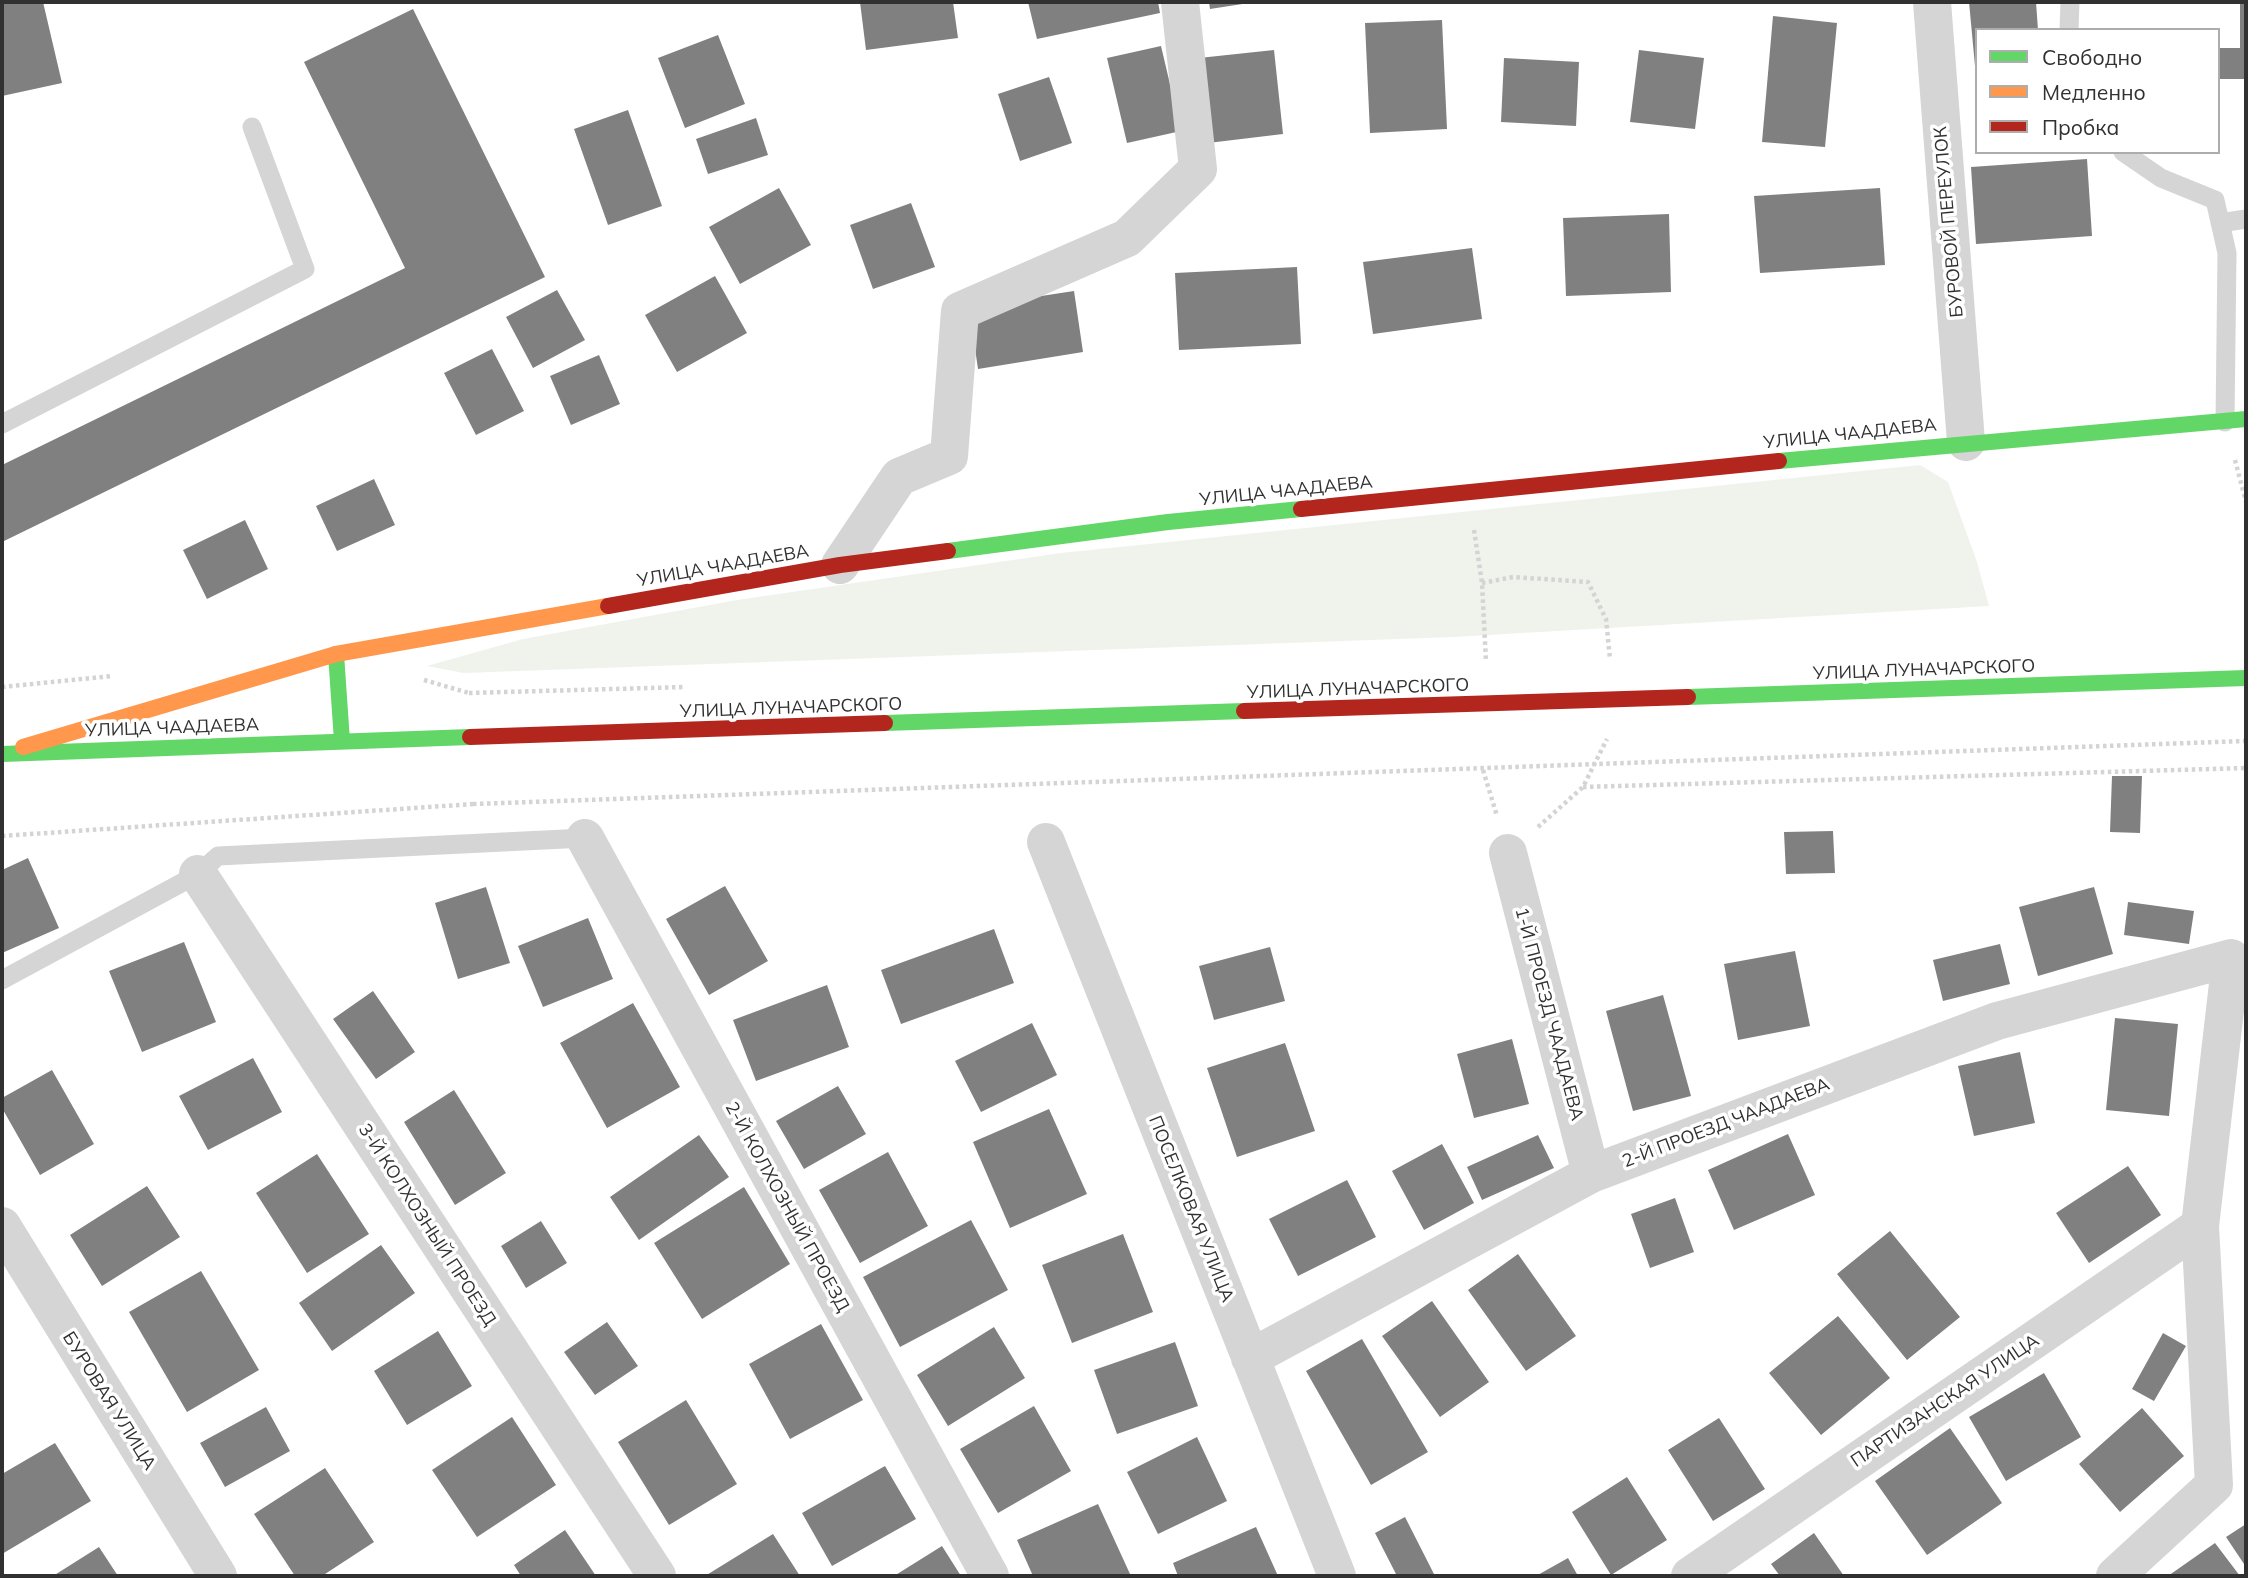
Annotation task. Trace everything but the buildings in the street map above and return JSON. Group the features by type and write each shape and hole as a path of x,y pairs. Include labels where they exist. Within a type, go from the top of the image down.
{"street":[{"path":"840,565 899,477 949,456 960,311 1127,238 1198,169 1180,2"},
{"name":"БУРОВОЙ ПЕРЕУЛОК","path":"1931,2 1966,442"},
{"name":"УЛИЦА ЧААДАЕВА","path":"2,754 336,654 840,565 1168,522 1966,442 2246,419"},
{"path":"336,654 342,741"},
{"name":"УЛИЦА ЛУНАЧАРСКОГО","path":"470,737 2246,678"},
{"name":"УЛИЦА ЧААДАЕВА","path":"2,754 470,737"},
{"name":"2-Й КОЛХОЗНЫЙ ПРОЕЗД","path":"585,838 989,1576"},
{"name":"ПОСЕЛКОВАЯ УЛИЦА","path":"1046,842 1337,1576"},
{"name":"1-Й ПРОЕЗД ЧААДАЕВА","path":"1508,853 1591,1174"},
{"name":"3-Й КОЛХОЗНЫЙ ПРОЕЗД","path":"198,874 657,1576"},
{"name":"2-Й ПРОЕЗД ЧААДАЕВА","path":"1250,1358 1591,1174 1997,1021 2231,958 2200,1226"},
{"name":"БУРОВАЯ УЛИЦА","path":"2,1226 218,1576"},
{"path":"2115,1576 2214,1485 2200,1226"},
{"name":"ПАРТИЗАНСКАЯ УЛИЦА","path":"1690,1576 2200,1226"}],"lane":[{"path":"2069,28 2070,2"},
{"path":"2,424 305,269 252,127"},
{"path":"2126,154 2161,178 2214,200 2227,253 2225,422"},
{"path":"2220,223 2246,219"},
{"path":"2,980 96,932 198,874 218,856 585,838"}],"path":[{"path":"1469,492 1482,583 1486,661"},
{"path":"2,836 473,804 2246,741"},
{"path":"1583,787 2246,768"},
{"path":"1483,770 1508,853"}],"shaded area":[{"path":"1920,465 1948,482 1977,562 1989,606 1453,637 464,673 427,666 523,639 737,600 1061,553"}],"traffic: fast":[{"path":"1779,461 2246,419"},
{"path":"948,551 1168,522 1301,509"},
{"path":"336,654 342,741"},
{"path":"1688,697 2246,678"},
{"path":"885,723 1244,711"},
{"path":"2,754 470,737"}],"traffic: slow":[{"path":"23,747 336,654 608,606"}],"traffic: jam":[{"path":"1301,509 1779,461"},
{"path":"608,606 840,565 948,551"},
{"path":"1244,711 1688,697"},
{"path":"470,737 885,723"}]}
